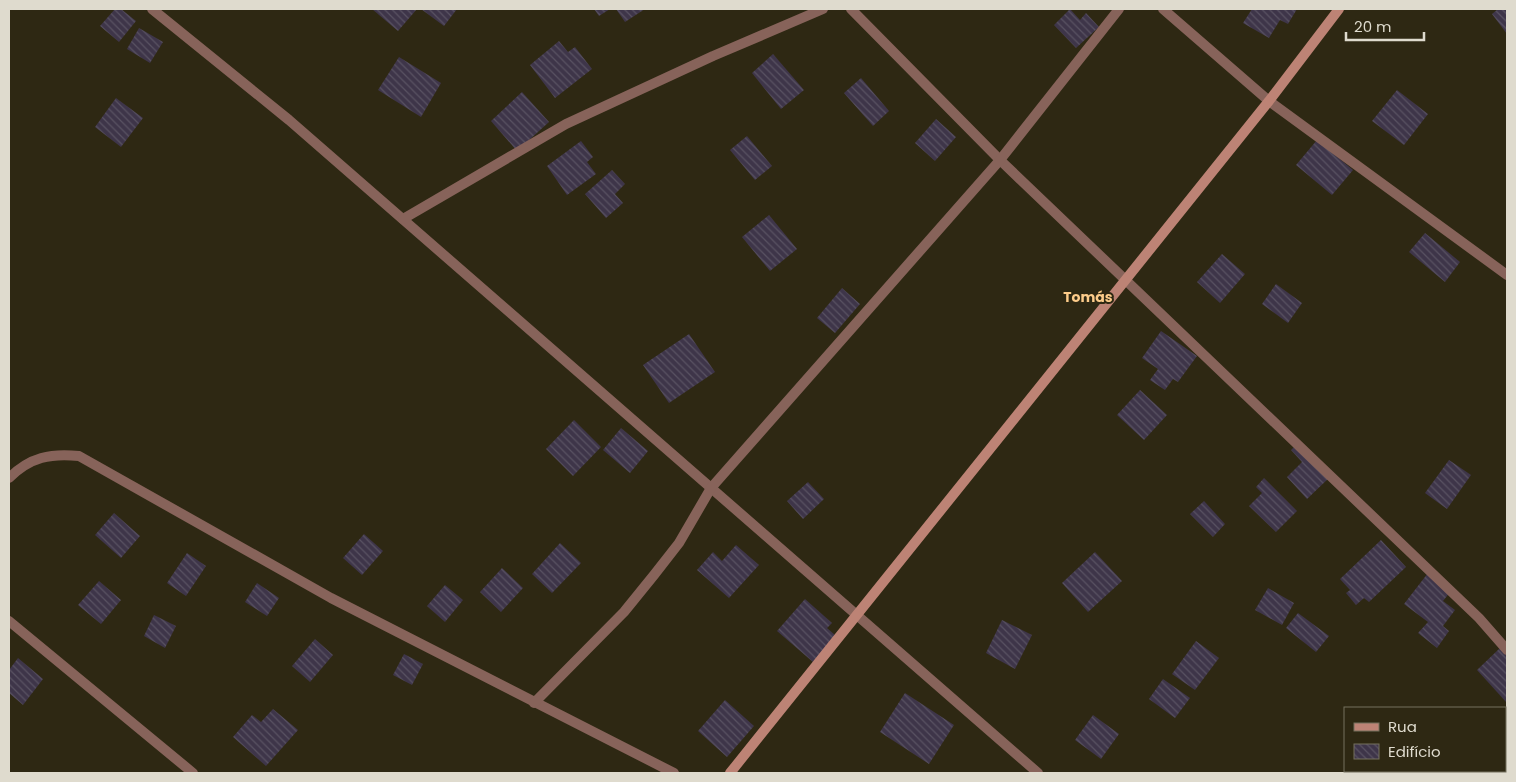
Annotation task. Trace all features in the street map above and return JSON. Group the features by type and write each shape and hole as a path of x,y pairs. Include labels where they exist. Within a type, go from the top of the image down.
{"street":[{"path":"152,9 289,120 1038,773"},
{"path":"403,219 566,124 713,56 823,9"},
{"path":"851,9 1000,160 1127,278 1479,618 1507,650"},
{"path":"534,702 618,619 679,542 711,488 1000,160 1119,9"},
{"path":"1163,9 1269,101 1507,275"},
{"path":"730,773 1269,101 1339,9"},
{"path":"9,478 16,471 44,456 79,456 331,598 674,773"},
{"path":"9,621 193,773"}],"building":[{"path":"115,9 121,9 136,21 119,42 100,26"},
{"path":"372,9 417,9 398,31"},
{"path":"421,9 457,9 444,26"},
{"path":"594,9 610,9 599,16"},
{"path":"616,9 645,9 625,22"},
{"path":"1070,9 1080,20 1086,13 1099,27 1076,48 1054,25"},
{"path":"1252,9 1297,9 1288,24 1280,20 1269,38 1243,23"},
{"path":"1498,9 1507,9 1507,34 1492,14"},
{"path":"139,28 163,42 150,63 127,49"},
{"path":"559,41 568,52 575,47 592,69 555,98 530,65"},
{"path":"773,54 804,90 781,109 752,73"},
{"path":"399,57 441,83 421,117 378,90"},
{"path":"861,78 889,111 873,126 844,93"},
{"path":"1397,90 1428,114 1404,145 1372,121"},
{"path":"522,92 549,122 517,151 491,121"},
{"path":"116,98 143,118 121,147 95,127"},
{"path":"936,119 956,137 935,161 915,143"},
{"path":"747,136 772,166 755,180 730,150"},
{"path":"1317,140 1353,170 1332,195 1296,165"},
{"path":"581,141 593,157 587,162 596,174 567,195 547,166"},
{"path":"612,170 625,184 615,194 623,203 606,218 585,194"},
{"path":"769,215 797,249 770,271 742,237"},
{"path":"1425,233 1460,262 1445,282 1409,252"},
{"path":"1222,254 1245,274 1220,303 1197,282"},
{"path":"1276,284 1302,303 1288,323 1262,304"},
{"path":"842,288 860,304 835,333 817,318"},
{"path":"1161,331 1197,356 1178,382 1173,379 1165,390 1150,380 1158,369 1142,358"},
{"path":"689,334 715,372 669,403 643,365"},
{"path":"1140,390 1167,415 1144,440 1117,415"},
{"path":"574,420 601,447 573,476 546,449"},
{"path":"621,428 648,451 630,473 603,450"},
{"path":"1297,444 1329,478 1307,499 1287,477 1302,462 1291,450"},
{"path":"1449,460 1471,475 1447,509 1425,493"},
{"path":"1264,478 1297,511 1276,532 1249,506 1262,493 1256,487"},
{"path":"808,482 824,499 803,519 787,501"},
{"path":"1204,501 1225,524 1213,537 1190,514"},
{"path":"114,513 140,536 121,558 95,535"},
{"path":"364,534 383,551 362,575 343,558"},
{"path":"1381,540 1406,567 1369,602 1364,598 1356,605 1346,593 1350,590 1340,579"},
{"path":"560,543 581,563 552,593 532,574"},
{"path":"736,545 759,565 729,598 697,570 713,552 722,561"},
{"path":"1095,552 1122,581 1088,612 1062,583"},
{"path":"187,553 206,566 186,596 167,583"},
{"path":"502,568 523,588 501,612 480,592"},
{"path":"1428,573 1451,591 1443,601 1455,610 1443,626 1449,631 1437,648 1418,633 1428,622 1404,604"},
{"path":"99,581 121,600 101,624 78,605"},
{"path":"257,583 279,598 267,616 245,602"},
{"path":"445,585 463,600 445,622 427,606"},
{"path":"1268,588 1294,603 1282,625 1255,610"},
{"path":"805,599 832,623 827,628 836,636 813,662 777,631"},
{"path":"1298,613 1329,636 1316,652 1286,628"},
{"path":"154,615 176,626 165,648 144,636"},
{"path":"1002,620 1032,635 1015,669 986,653"},
{"path":"315,639 333,655 310,682 292,666"},
{"path":"1196,641 1219,658 1195,690 1172,674"},
{"path":"1500,648 1507,656 1507,703 1477,670"},
{"path":"404,654 423,664 412,685 393,675"},
{"path":"18,658 43,679 23,705 9,693 9,670"},
{"path":"1163,679 1190,698 1175,718 1149,699"},
{"path":"905,693 954,725 929,764 880,732"},
{"path":"725,700 754,726 727,757 698,731"},
{"path":"273,709 298,730 266,766 233,737 252,715 261,722"},
{"path":"1093,715 1119,734 1101,759 1075,740"}],"district":[{"name":"Tomás","path":"1088,297"}]}
